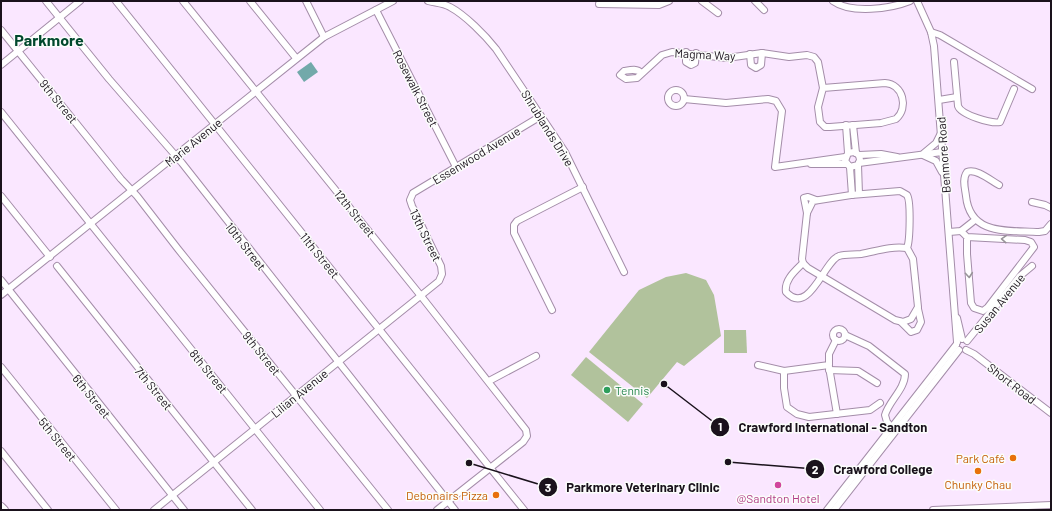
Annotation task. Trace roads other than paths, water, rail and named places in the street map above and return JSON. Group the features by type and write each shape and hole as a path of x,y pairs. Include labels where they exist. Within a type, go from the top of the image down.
{"main road":[{"path":"1,507 4,510"}],"street":[{"name":"10th Street","path":"46,1 175,156 448,501"},
{"path":"1,65 80,1"},
{"name":"11th Street","path":"116,1 524,510"},
{"name":"12th Street","path":"183,1 489,381 524,428 527,434 523,442 490,468"},
{"path":"250,1 296,58"},
{"path":"306,1 324,37"},
{"name":"Marie Avenue","path":"1,295 324,37 393,1"},
{"name":"Shrublands Drive","path":"428,1 444,4 460,14 491,42 565,152 624,272"},
{"path":"599,4 659,5 669,1"},
{"path":"702,1 718,13"},
{"path":"755,1 764,10"},
{"path":"833,1 846,7 882,8 910,1"},
{"name":"Benmore Road","path":"917,1 931,32 934,46 942,129 942,152 957,346"},
{"name":"Rosewalk Street","path":"376,10 456,167"},
{"name":"9th Street","path":"1,30 137,196 388,510"},
{"path":"931,32 940,35 1032,89"},
{"path":"686,52 686,62 691,65 695,63 696,53"},
{"name":"Magma Way","path":"642,73 666,53 686,52 727,58 762,53 790,57 807,55 814,57 819,65 822,88"},
{"path":"750,54 751,66 756,68 761,65 762,53"},
{"path":"954,62 957,97 960,110 995,123 1002,120 1014,89"},
{"path":"891,83 899,89 902,99 902,111 896,119 881,123 825,127 820,122 818,107 822,88 891,83"},
{"path":"938,100 957,97"},
{"path":"684,99 726,103 768,99 776,101 782,110 776,167 806,164 824,165 847,160 857,154 881,154 897,157"},
{"path":"1,112 91,224"},
{"name":"Essenwood Avenue","path":"412,195 417,190 541,116"},
{"path":"846,125 847,160 855,194"},
{"path":"853,125 859,164 855,194"},
{"path":"919,154 936,143 942,129"},
{"path":"847,160 859,164 889,160 897,157 942,152"},
{"path":"919,154 936,161 944,177"},
{"path":"999,184 971,170 966,172 964,182 967,208 975,220 982,225 996,229 1039,232 1045,231 1051,224"},
{"path":"552,310 514,233 514,225 517,221 583,187"},
{"path":"803,263 822,276 901,322 911,332 917,330 921,322 913,259 907,248 910,240 908,214 910,202 907,195 900,191 855,194 816,200 808,196 804,198 807,213 802,254 803,263 787,281 786,289 789,295 796,297 810,293 822,276 829,265 839,256 860,254 888,247 907,248"},
{"name":"13th Street","path":"412,195 410,200 412,206 441,266 442,274"},
{"path":"1,196 50,257"},
{"path":"1032,202 1046,204 1051,208"},
{"path":"949,232 961,231 975,220"},
{"name":"8th Street","path":"91,224 97,234 320,510"},
{"path":"961,231 967,236 1025,240 1031,242 1034,247 988,307 983,311 974,308 971,303 967,236"},
{"name":"7th Street","path":"57,266 252,510"},
{"name":"Susan Avenue","path":"957,346 966,344 1020,276 1032,266"},
{"name":"Lilian Avenue","path":"154,510 379,328 421,296 439,281 442,274"},
{"name":"6th Street","path":"1,280 59,356 184,510"},
{"path":"901,322 906,322 911,319 918,307"},
{"name":"Benmore Road","path":"955,313 966,344"},
{"path":"836,340 833,336 836,331 843,330 845,335 869,346 903,372 905,376 893,395 885,415 894,429"},
{"path":"836,340 842,340 845,335"},
{"path":"836,340 828,354 837,414"},
{"path":"827,510 835,506 957,346 966,344"},
{"name":"Short Road","path":"966,344 974,354 1051,413"},
{"path":"489,381 536,356"},
{"path":"758,365 784,370 829,367 858,371 877,383"},
{"name":"5th Street","path":"1,367 116,510"},
{"path":"784,370 786,403 792,411 804,417 870,410 880,402"},
{"path":"1,451 48,510"},
{"path":"437,510 490,468"},
{"path":"448,501 456,510"},
{"path":"933,510 1051,505"},
{"path":"835,506 843,510"}],"place":[{"name":"Crawford International - Sandton","path":"664,384"},
{"name":"Tennis","path":"607,390"},
{"name":"Park Café","path":"1013,458"},
{"name":"Crawford College","path":"728,462"},
{"name":"Parkmore Veterinary Clinic","path":"469,463"},
{"name":"Chunky Chau","path":"978,471"},
{"name":"@Sandton Hotel","path":"778,485"},
{"name":"Debonairs Pizza","path":"496,495"}],"district":[{"name":"Parkmore","path":"49,39"}]}
